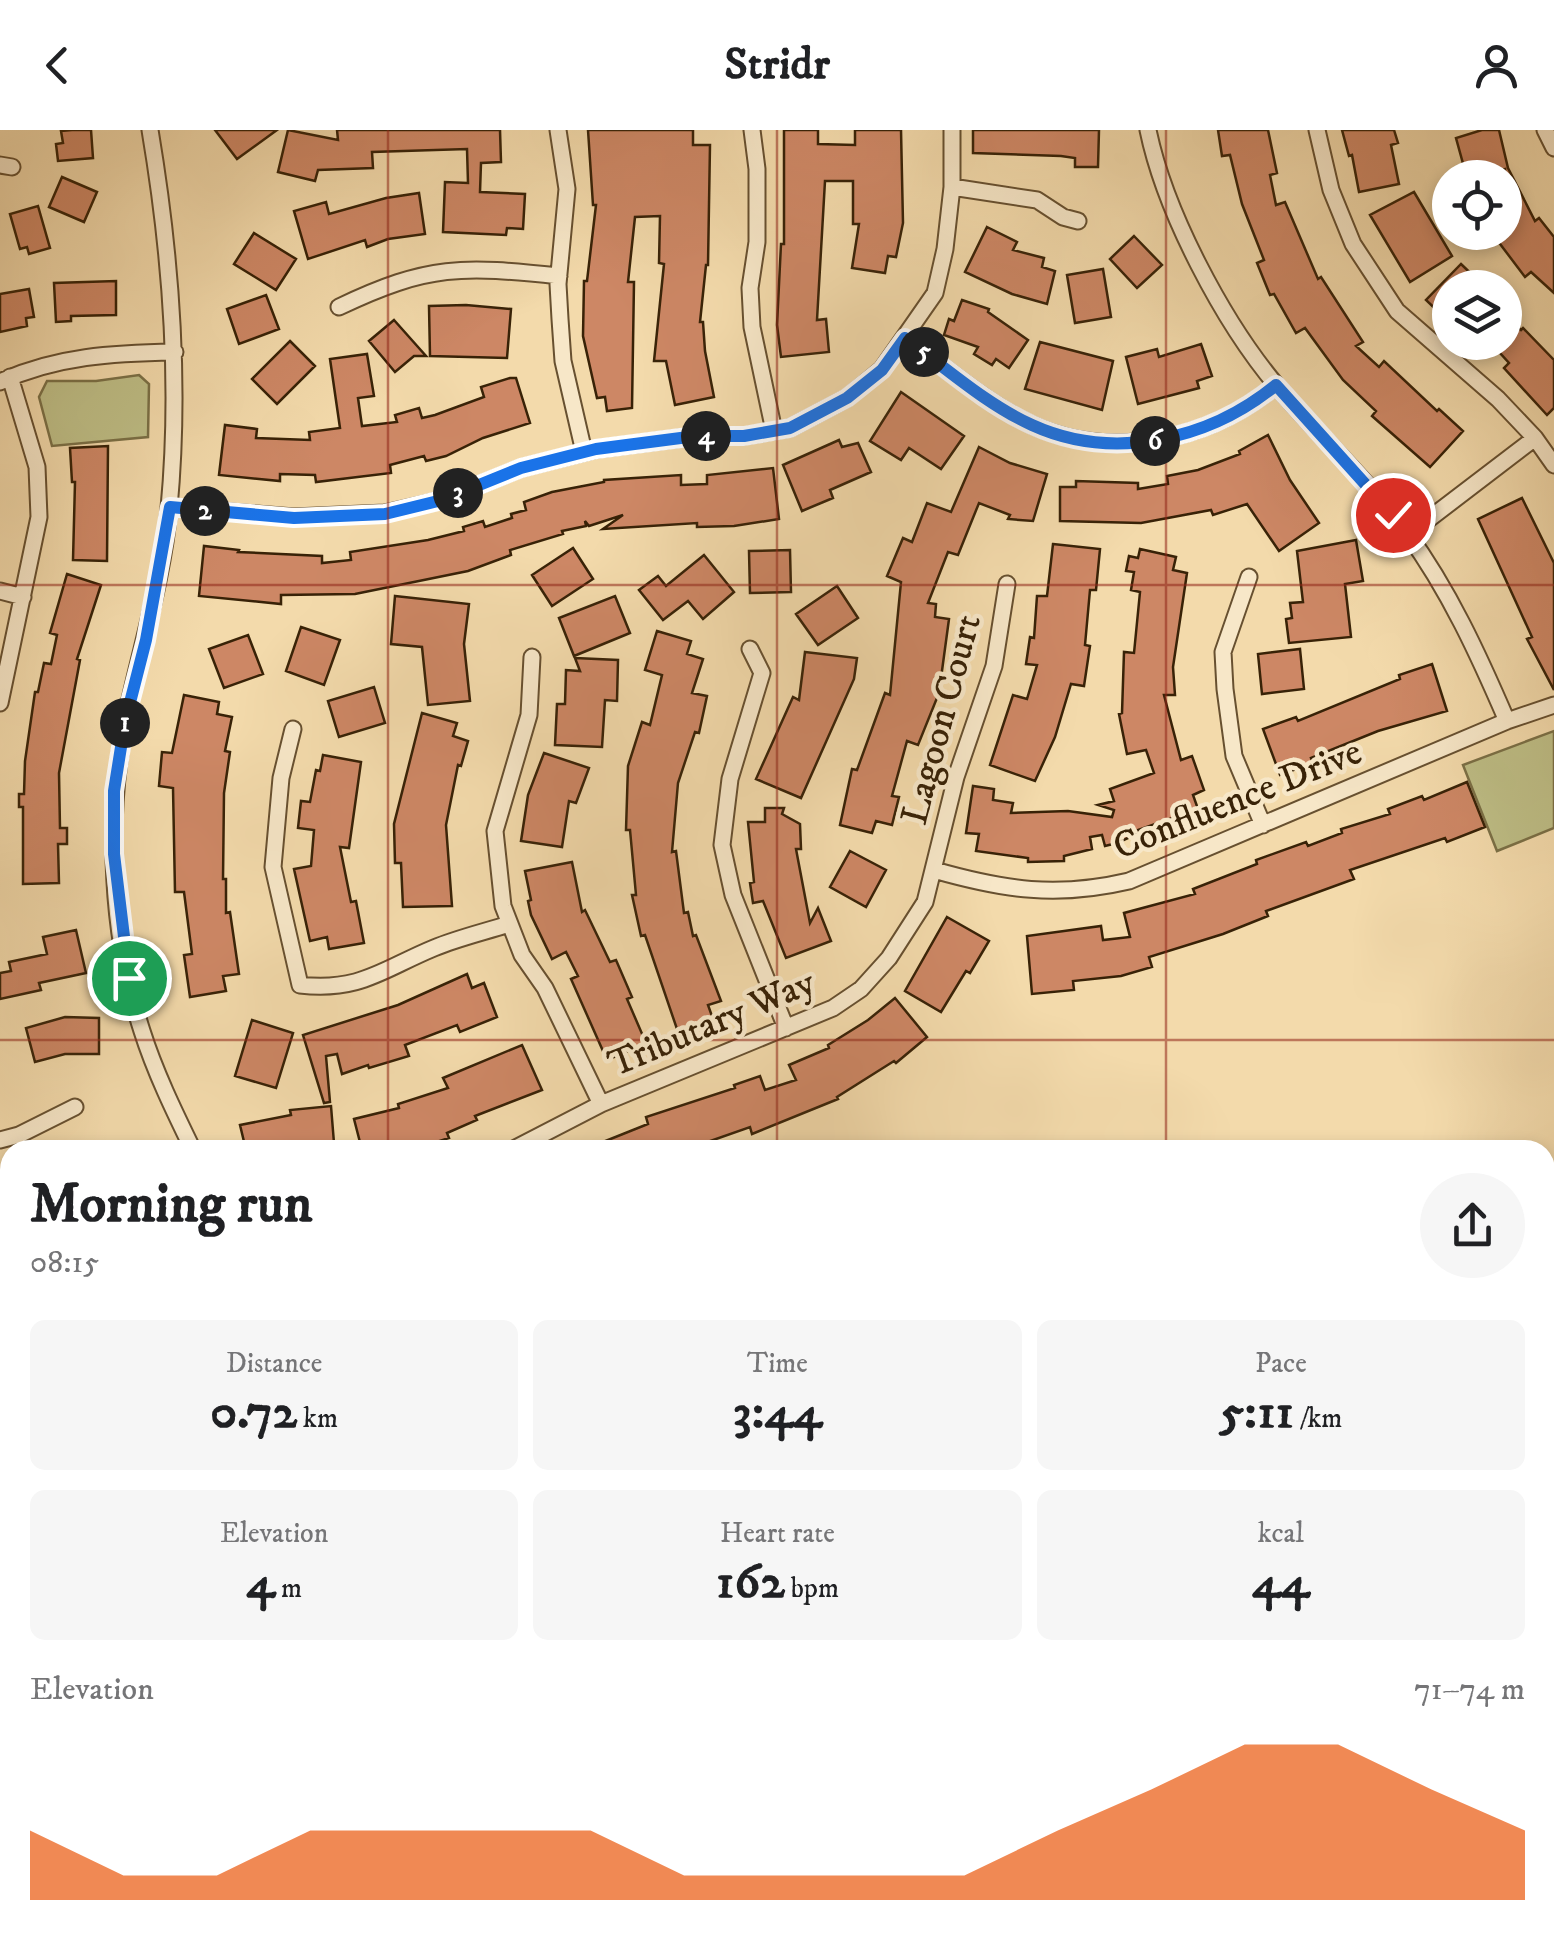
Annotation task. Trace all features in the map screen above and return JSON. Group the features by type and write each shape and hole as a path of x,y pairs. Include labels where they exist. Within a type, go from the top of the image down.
{"street":[{"path":"150,130 164,215 175,352 170,507 146,640 122,739 114,791 114,854 126,962 142,1031 188,1140"},
{"path":"558,130 567,189 559,276 563,360 584,452"},
{"path":"752,130 757,169 757,242 751,308 774,431"},
{"path":"170,507 294,518 385,514 442,500 521,468 584,452 647,441 744,436 790,428 847,398 882,370 935,293 952,187 952,130"},
{"path":"1148,130 1169,194 1218,302 1276,385 1408,535 1463,626 1506,721"},
{"path":"1316,130 1331,190 1353,244 1397,310 1498,399 1554,465"},
{"path":"1545,130 1554,148"},
{"path":"952,187 1038,200 1062,216 1078,221"},
{"path":"340,308 385,285 437,271 466,268 559,276"},
{"path":"905,338 1015,416 1060,435 1091,440 1160,441 1202,429 1237,412 1276,385"},
{"path":"0,703 40,516 31,441 5,380 26,370 80,357 175,352"},
{"path":"1408,535 1535,438"},
{"path":"1249,578 1223,652 1225,690 1234,756 1263,825"},
{"name":"Lagoon Court","path":"934,870 956,777 994,666 1008,584"},
{"path":"0,591 23,597"},
{"path":"750,649 762,673 730,779 722,846 733,895 786,1028"},
{"path":"532,657 529,715 495,831 503,906 522,955 545,988 601,1104"},
{"name":"Confluence Drive","path":"934,870 1004,888 1060,892 1129,881 1506,721 1554,706"},
{"path":"293,728 281,778 273,867 300,985 340,986 371,979 433,948 509,924"},
{"name":"Tributary Way","path":"531,1140 601,1104 833,1008 861,989 907,933 926,902 934,870"},
{"path":"0,1140 75,1107"}],"green space":[{"path":"139,375 149,384 148,437 52,446 39,397 47,381 96,381"},
{"path":"1554,731 1554,828 1497,851 1463,765"}],"building":[{"path":"91,130 93,158 58,161 56,144 63,143 61,131"},
{"path":"215,130 277,130 237,159"},
{"path":"288,130 338,140 337,130 500,130 501,162 481,163 480,192 525,194 523,229 507,228 506,235 443,232 445,182 468,183 467,149 372,152 373,168 318,170 315,181 278,172"},
{"path":"588,130 693,130 693,145 710,145 708,265 700,322 714,397 675,405 666,361 654,361 664,264 659,263 660,216 635,217 628,282 634,282 632,408 607,411 605,397 597,398 583,336 584,281 596,205"},
{"path":"784,130 818,130 818,144 855,145 855,130 901,130 903,223 896,257 888,256 885,273 852,268 859,224 853,224 853,181 825,181 817,320 826,319 829,352 781,357 777,325 784,244"},
{"path":"973,130 1099,130 1098,167 1075,167 1075,158 1061,156 973,153"},
{"path":"1218,130 1268,130 1277,173 1270,175 1276,205 1285,202 1318,279 1321,277 1363,342 1356,346 1379,367 1384,361 1463,431 1430,467 1372,416 1376,411 1343,380 1305,328 1296,333 1274,294 1270,295 1257,263 1264,260 1242,204 1230,155 1222,156"},
{"path":"1342,130 1394,130 1398,143 1391,145 1399,184 1359,192 1352,155 1349,156"},
{"path":"1482,130 1499,130 1506,160 1462,160 1456,138"},
{"path":"62,177 97,192 84,222 49,207"},
{"path":"1414,192 1432,222 1432,250 1448,250 1452,256 1410,282 1370,215"},
{"path":"419,193 425,234 388,239 367,247 365,240 308,259 294,211 326,202 329,214"},
{"path":"1522,195 1535,221 1539,218 1554,237 1554,293 1531,272 1525,277 1505,250 1522,250"},
{"path":"38,206 50,248 29,254 27,247 20,249 10,214"},
{"path":"987,227 1017,242 1013,250 1044,258 1042,267 1055,271 1047,304 1012,294 965,272"},
{"path":"254,233 296,259 276,290 234,264"},
{"path":"1134,236 1162,265 1137,288 1110,259"},
{"path":"1103,269 1111,317 1075,323 1067,275"},
{"path":"116,281 116,315 71,316 71,321 56,322 54,283"},
{"path":"29,289 34,317 26,318 27,326 0,332 0,294"},
{"path":"266,295 279,329 239,344 227,309"},
{"path":"962,300 989,309 1028,340 1009,368 996,359 992,365 974,354 978,347 944,335"},
{"path":"429,306 511,309 507,358 430,356"},
{"path":"394,320 426,356 414,356 395,372 369,341"},
{"path":"1523,328 1554,360 1554,408 1547,415 1504,368 1509,363 1506,360 1522,360"},
{"path":"290,341 315,366 277,404 252,379"},
{"path":"1040,342 1113,361 1102,410 1025,389"},
{"path":"1201,344 1212,376 1197,381 1199,388 1138,404 1126,357 1157,349 1159,357"},
{"path":"367,354 374,396 358,398 362,426 397,422 395,415 419,408 422,418 435,415 484,397 481,387 510,378 516,378 530,423 483,438 446,456 426,461 424,456 390,465 391,473 316,482 315,475 280,474 280,481 219,475 225,425 257,429 256,438 310,440 309,432 340,428 330,359"},
{"path":"901,392 964,436 941,469 909,448 901,460 870,441"},
{"path":"1268,435 1290,480 1319,523 1279,551 1247,504 1213,515 1211,510 1141,523 1060,521 1060,487 1076,487 1076,481 1138,483 1138,489 1168,484 1167,476 1198,470 1240,454 1239,451"},
{"path":"839,440 842,447 858,443 871,472 830,490 833,498 802,511 783,465"},
{"path":"108,446 107,561 73,560 75,482 70,448"},
{"path":"979,447 1010,463 1047,474 1033,521 1008,519 1010,515 979,503 958,555 948,552 928,603 936,604 935,617 949,619 939,693 918,745 907,741 892,796 899,797 892,825 876,821 872,833 840,825 852,769 857,770 885,693 890,695 901,582 887,576 903,538 912,542 927,503 951,512"},
{"path":"773,468 779,519 734,526 697,527 697,523 603,529 623,515 589,526 585,521 586,526 510,550 511,555 468,571 355,594 281,595 281,604 199,596 204,546 238,552 322,556 322,563 351,560 350,552 428,540 464,531 463,527 483,521 485,527 526,510 524,502 604,480 681,475 681,485 707,484 707,475"},
{"path":"1522,498 1554,563 1554,690 1527,639 1532,637 1478,519"},
{"path":"1356,540 1363,581 1345,584 1351,637 1289,643 1286,619 1292,618 1290,603 1303,602 1297,551"},
{"path":"1053,544 1100,549 1096,590 1090,590 1085,645 1090,646 1084,686 1071,684 1055,737 1035,781 990,765 1013,695 1027,699 1037,665 1026,664 1030,637 1034,638 1037,596 1047,596"},
{"path":"573,548 593,579 552,606 532,575"},
{"path":"1140,549 1176,557 1173,570 1187,573 1173,667 1175,695 1164,695 1181,760 1192,756 1204,790 1193,795 1198,809 1138,830 1139,833 1117,843 1105,846 1102,835 1090,837 1092,849 1064,856 1064,861 1028,862 1028,858 976,851 979,834 966,833 973,786 994,789 993,800 1013,803 1011,813 1068,811 1112,817 1114,810 1098,805 1114,801 1110,789 1154,773 1146,750 1127,754 1119,714 1124,652 1134,653 1140,592 1131,590 1134,572 1126,571 1129,556 1138,558"},
{"path":"790,550 791,592 750,593 749,551"},
{"path":"704,555 734,592 703,619 688,601 663,620 639,590 658,576 666,586"},
{"path":"67,574 101,585 77,659 80,660 59,773 60,828 67,828 67,844 58,844 59,883 23,884 23,807 19,807 19,794 24,794 35,692 44,663 51,664 57,635 50,633"},
{"path":"837,586 858,618 818,645 796,614"},
{"path":"395,596 469,604 464,644 470,701 428,705 422,647 391,644"},
{"path":"615,596 630,633 574,656 559,618"},
{"path":"301,627 340,640 324,685 286,671"},
{"path":"657,631 691,641 687,654 703,659 692,693 707,696 699,733 695,732 678,783 672,852 676,851 684,913 688,912 693,936 696,935 721,1001 708,1005 713,1019 678,1032 645,935 641,936 632,895 636,895 630,830 626,830 628,766 642,722 650,725 662,675 645,670"},
{"path":"248,635 263,674 224,688 209,649"},
{"path":"1300,649 1304,689 1262,694 1258,654"},
{"path":"805,652 857,658 854,679 801,798 756,779 793,697 799,700"},
{"path":"575,658 618,660 617,701 605,700 602,747 555,745 557,704 565,704 566,670 580,671"},
{"path":"1432,664 1447,711 1378,731 1280,775 1263,729 1296,717 1298,721"},
{"path":"374,687 385,723 339,737 328,701"},
{"path":"184,695 219,702 217,714 232,717 225,751 230,752 224,793 223,879 239,974 223,976 226,991 190,997 184,955 192,954 184,892 175,892 173,788 159,786 162,752 172,753"},
{"path":"422,713 457,723 453,736 468,741 461,766 458,765 446,825 452,906 403,907 401,863 395,863 394,824"},
{"path":"544,753 589,768 576,803 569,801 562,847 521,841 528,795"},
{"path":"323,755 361,762 349,848 340,847 364,943 329,949 327,937 310,941 294,869 311,866 314,830 298,828 301,801 310,802"},
{"path":"1467,782 1485,827 1350,870 1354,879 1266,911 1268,916 1223,934 1149,957 1152,967 1121,976 1073,981 1074,990 1032,994 1027,936 1101,926 1103,940 1130,937 1124,913 1195,894 1193,889 1257,864 1256,860 1306,842 1308,846 1342,833 1341,829 1390,814 1388,809 1422,796 1424,800"},
{"path":"765,808 784,808 782,814 800,824 801,849 796,849 810,923 818,908 831,941 786,958 763,901 753,903 750,883 754,882 748,822 765,822"},
{"path":"850,851 886,870 866,907 830,887"},
{"path":"572,862 582,912 585,910 610,962 616,960 646,1043 607,1060 571,979 578,976 566,952 552,959 528,901 531,900 525,871"},
{"path":"947,917 989,941 941,1012 905,991"},
{"path":"76,930 86,973 39,983 41,990 0,999 0,973 11,971 9,962 47,954 43,937"},
{"path":"467,974 472,988 484,983 497,1017 460,1032 457,1025 405,1045 409,1056 369,1068 368,1065 342,1074 337,1054 326,1056 330,1102 324,1103 303,1035 398,1005"},
{"path":"895,998 927,1037 896,1063 838,1099 752,1134 750,1127 713,1140 608,1140 648,1124 646,1117 760,1076 765,1090 796,1080 789,1065 829,1048 828,1045"},
{"path":"65,1017 99,1018 99,1054 65,1054 35,1062 26,1028"},
{"path":"252,1020 293,1033 276,1088 235,1076"},
{"path":"522,1045 542,1090 475,1116 477,1120 447,1133 449,1138 443,1140 359,1140 354,1119 399,1108 398,1104 448,1088 443,1078"},
{"path":"331,1106 334,1140 244,1140 240,1125 291,1115 290,1110"}],"route":[{"path":"129,978 114,854 114,791 170,507 294,518 385,514 442,500 521,468 596,449 696,436 744,436 790,428 847,398 882,370 905,338 1015,416 1060,435 1091,440 1160,441 1202,429 1237,412 1276,385 1393,515"}]}
